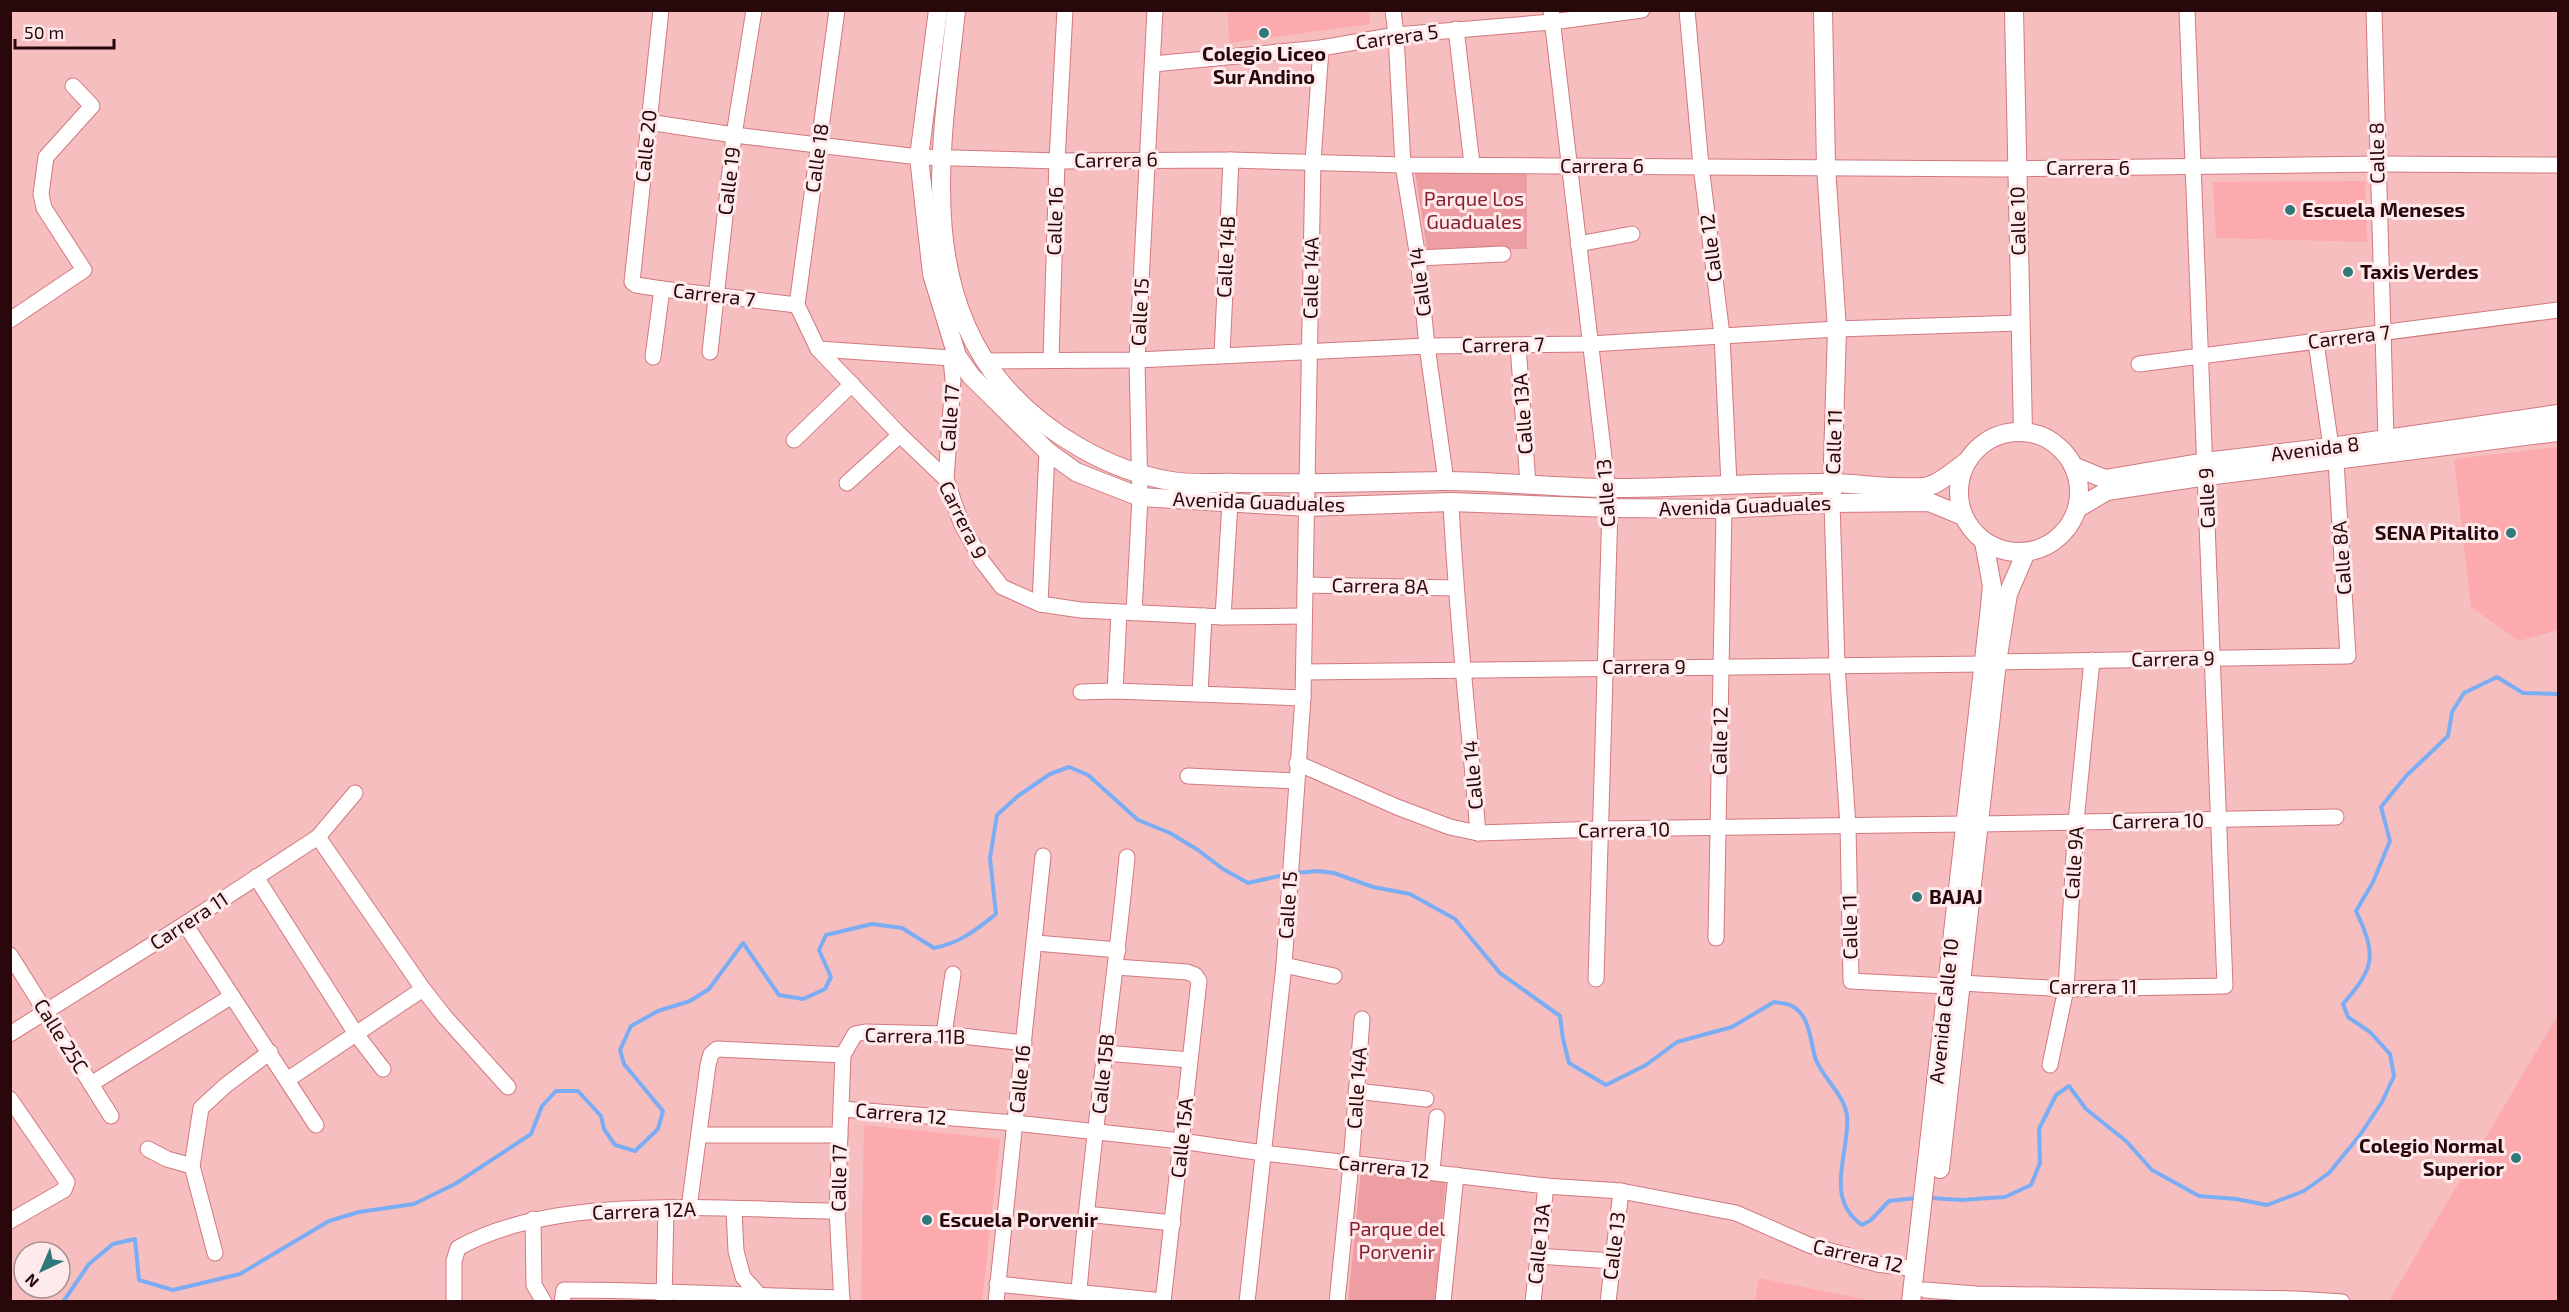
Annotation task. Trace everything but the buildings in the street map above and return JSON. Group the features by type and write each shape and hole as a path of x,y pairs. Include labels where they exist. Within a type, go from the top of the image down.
{"main road":[{"name":"Avenida Guaduales","path":"938,10 919,157 932,274 954,357 991,398 1047,451 1076,472 1140,497 1307,507 1451,502 1610,508 1724,509 1832,503 1929,502 1963,516"},
{"name":"Avenida Guaduales","path":"956,10 941,157 940,194 946,257 964,322 985,361 1004,387 1049,429 1097,456 1139,473 1173,482 1308,484 1446,481 1608,488 1833,483 1929,487 1966,462"},
{"name":"Calle 11","path":"1823,10 1826,167 1837,329 1832,503"},
{"name":"Calle 10","path":"2014,10 2023,432"},
{"name":"Avenida 8","path":"2334,454 2386,439 2559,414"},
{"path":"2023,432 2038,435 2053,442 2065,453 2073,466 2079,486 2078,508 2073,521 2064,533 2053,543 2026,552 1997,549 1984,542 1968,526 1963,516 1958,489 1966,462 1976,449 1990,439 2006,433 2023,432"},
{"name":"Avenida 8","path":"2073,466 2105,479 2559,432"},
{"name":"Avenida 8","path":"2078,508 2107,491 2206,469"},
{"name":"Avenida Calle 10","path":"1920,1298 1991,663 1992,586 1984,542"},
{"name":"Avenida Calle 10","path":"1991,663 2008,594 2026,552"},
{"name":"Avenida Calle 10","path":"1920,1298 1916,1269 1929,1205"}],"street":[{"name":"Calle 20","path":"632,282 661,10"},
{"name":"Calle 19","path":"710,352 734,135 754,10"},
{"name":"Calle 18","path":"797,305 837,10"},
{"name":"Calle 16","path":"1051,359 1057,161 1065,10"},
{"name":"Calle 15","path":"1115,691 1127,613 1140,497 1137,360 1155,10"},
{"name":"Calle 14","path":"1392,10 1396,35 1403,165 1418,258 1427,346 1446,481"},
{"name":"Carrera 5","path":"1153,64 1321,48 1396,35 1551,16 1642,10"},
{"name":"Calle 12","path":"1687,10 1701,166 1722,335 1729,485"},
{"name":"Calle 9","path":"2187,10 2225,986"},
{"name":"Calle 8","path":"2374,10 2386,439"},
{"name":"Calle 13","path":"1551,16 1610,508 1596,979"},
{"path":"1456,29 1472,164"},
{"name":"Calle 14A","path":"1307,507 1313,161 1321,48"},
{"path":"10,320 84,270 41,201 46,157 92,106 74,86"},
{"name":"Carrera 6","path":"648,122 734,135 919,157 1057,161 1149,159 1569,167 2194,168 2377,164 2559,165"},
{"name":"Calle 14B","path":"1222,355 1231,160"},
{"path":"1578,244 1632,234"},
{"path":"1418,258 1503,254"},
{"name":"Carrera 7","path":"632,282 636,285 662,289 797,305"},
{"path":"653,357 662,289"},
{"name":"Carrera 9","path":"797,305 818,349 900,435 946,479 961,523 982,561 1002,587 1040,604 1127,613 1223,617 1303,616"},
{"name":"Carrera 7","path":"2139,364 2559,310"},
{"name":"Carrera 7","path":"985,361 1137,360 1427,346 1590,344 1837,329 2020,323"},
{"name":"Calle 8A","path":"2316,342 2334,454 2348,656"},
{"name":"Calle 13A","path":"1518,345 1528,484"},
{"path":"818,349 954,357"},
{"name":"Calle 17","path":"946,479 954,357"},
{"path":"794,440 852,384"},
{"path":"847,483 900,435"},
{"path":"1040,604 1047,451"},
{"name":"Calle 14","path":"1451,502 1455,588 1465,670 1478,833"},
{"path":"1223,617 1230,503"},
{"name":"Calle 11","path":"1832,503 1837,665 1848,826 1851,981"},
{"name":"Calle 15","path":"1247,1302 1291,888 1297,764 1303,698 1307,507"},
{"name":"Calle 12","path":"1716,938 1724,509"},
{"name":"Carrera 8A","path":"1305,585 1455,588"},
{"path":"1200,694 1204,616"},
{"name":"Carrera 9","path":"1304,672 2348,656"},
{"name":"Calle 9A","path":"2050,1065 2066,989 2076,822 2092,660"},
{"path":"1081,692 1115,691 1303,698"},
{"name":"Carrera 10","path":"1297,764 1397,807 1450,826 1478,833 2336,817"},
{"path":"1188,777 1296,780"},
{"name":"Carrera 11","path":"10,1034 318,837 355,793"},
{"path":"318,837 423,990 508,1087"},
{"name":"Calle 16","path":"996,1302 1044,856"},
{"name":"Calle 15B","path":"1079,1291 1118,950 1126,857"},
{"path":"256,877 356,1034 382,1069"},
{"path":"185,924 316,1125"},
{"path":"1036,943 1118,950"},
{"name":"Calle 25C","path":"10,955 111,1116"},
{"path":"1284,965 1334,976"},
{"name":"Calle 15A","path":"1116,967 1195,975 1199,981 1163,1301"},
{"path":"945,1034 953,974"},
{"name":"Carrera 11","path":"1851,981 2066,989 2225,986"},
{"path":"287,1080 423,990"},
{"path":"91,1084 232,996"},
{"name":"Calle 14A","path":"1337,1302 1351,1164 1362,1019"},
{"name":"Carrera 11B","path":"700,1135 708,1065 711,1054 717,1049 843,1055 855,1034 865,1032 945,1034 1023,1043"},
{"path":"215,1253 192,1166 201,1108 226,1085 270,1052"},
{"path":"1105,1053 1190,1060"},
{"name":"Calle 17","path":"842,1300 837,1211 843,1055"},
{"path":"1356,1091 1426,1099"},
{"path":"10,1099 67,1182 64,1190 10,1221"},
{"name":"Carrera 12","path":"842,1109 1015,1123 1546,1186 1621,1191 1736,1213 1809,1245 1877,1264 1916,1269"},
{"path":"1432,1171 1437,1117"},
{"path":"689,1208 700,1135"},
{"name":"Carrera 12","path":"700,1135 840,1135"},
{"path":"148,1149 167,1159 192,1166"},
{"path":"1443,1302 1456,1175"},
{"name":"Calle 13A","path":"1533,1302 1546,1186"},
{"name":"Calle 13","path":"1608,1302 1621,1191"},
{"path":"664,1296 666,1208"},
{"name":"Carrera 12A","path":"454,1302 454,1261 458,1248 470,1241 533,1219 594,1211 666,1208 837,1211"},
{"path":"734,1210 736,1251 743,1276 760,1299"},
{"path":"1086,1214 1173,1223"},
{"path":"533,1219 534,1285 544,1302"},
{"path":"1537,1256 1613,1261"},
{"path":"997,1284 1163,1301"},
{"path":"563,1296 842,1300"},
{"name":"Carrera 12","path":"1920,1298 2342,1302"}],"shaded area":[{"name":"Colegio Liceo Sur Andino","path":"1228,11 1369,11 1370,24 1229,43"},
{"name":"Escuela Meneses","path":"2365,181 2367,242 2216,238 2213,182"},
{"name":"SENA Pitalito","path":"2558,447 2558,630 2519,641 2471,607 2454,459"},
{"name":"Colegio Normal Superior","path":"2558,1015 2558,1301 2389,1301"},
{"name":"Escuela Porvenir","path":"864,1125 1000,1139 982,1301 861,1301"},
{"path":"1759,1278 1873,1301 1755,1301"}],"green space":[{"name":"Parque Los Guaduales","path":"1527,170 1527,249 1427,250 1415,172"},
{"name":"Parque del Porvenir","path":"1361,1170 1446,1180 1435,1301 1348,1302"}],"waterway":[{"path":"1930,1198 1961,1200 2005,1197 2031,1185 2040,1163 2039,1129 2056,1095 2069,1086 2086,1109 2126,1141 2152,1170 2199,1196 2236,1199 2267,1205 2304,1191 2329,1173 2360,1135 2382,1102 2394,1076 2390,1054 2370,1032 2348,1017 2343,1004 2367,970 2369,960 2370,950 2356,911 2373,882 2390,841 2381,807 2406,776 2448,736 2452,712 2464,693 2497,677 2523,693 2558,694"},
{"path":"63,1302 89,1264 113,1244 135,1239 139,1280 173,1290 240,1274 329,1221 359,1212 414,1204 455,1184 531,1134 542,1106 556,1091 578,1091 601,1116 604,1129 615,1145 635,1151 658,1129 663,1111 624,1064 620,1050 631,1026 658,1011 690,1001 709,989 743,943 779,995 803,999 825,989 831,977 819,950 826,935 872,924 902,928 934,948 952,943 967,935 996,914 990,858 997,815 1018,796 1050,774 1069,767 1088,775 1138,820 1170,833 1248,883 1288,874"},
{"path":"1295,873 1318,871 1334,873 1373,887 1410,894 1455,919 1500,973 1560,1016 1569,1063 1606,1085 1646,1065 1677,1042 1732,1027 1774,1002 1792,1006 1803,1016 1816,1060 1842,1101 1847,1116 1841,1188 1850,1214 1862,1225 1871,1220 1889,1201 1916,1198"}],"place":[{"name":"Colegio Liceo Sur Andino","path":"1264,33"},
{"name":"Escuela Meneses","path":"2290,210"},
{"name":"Taxis Verdes","path":"2348,272"},
{"name":"SENA Pitalito","path":"2511,533"},
{"name":"BAJAJ","path":"1917,897"},
{"name":"Colegio Normal Superior","path":"2516,1158"},
{"name":"Escuela Porvenir","path":"927,1220"}]}
